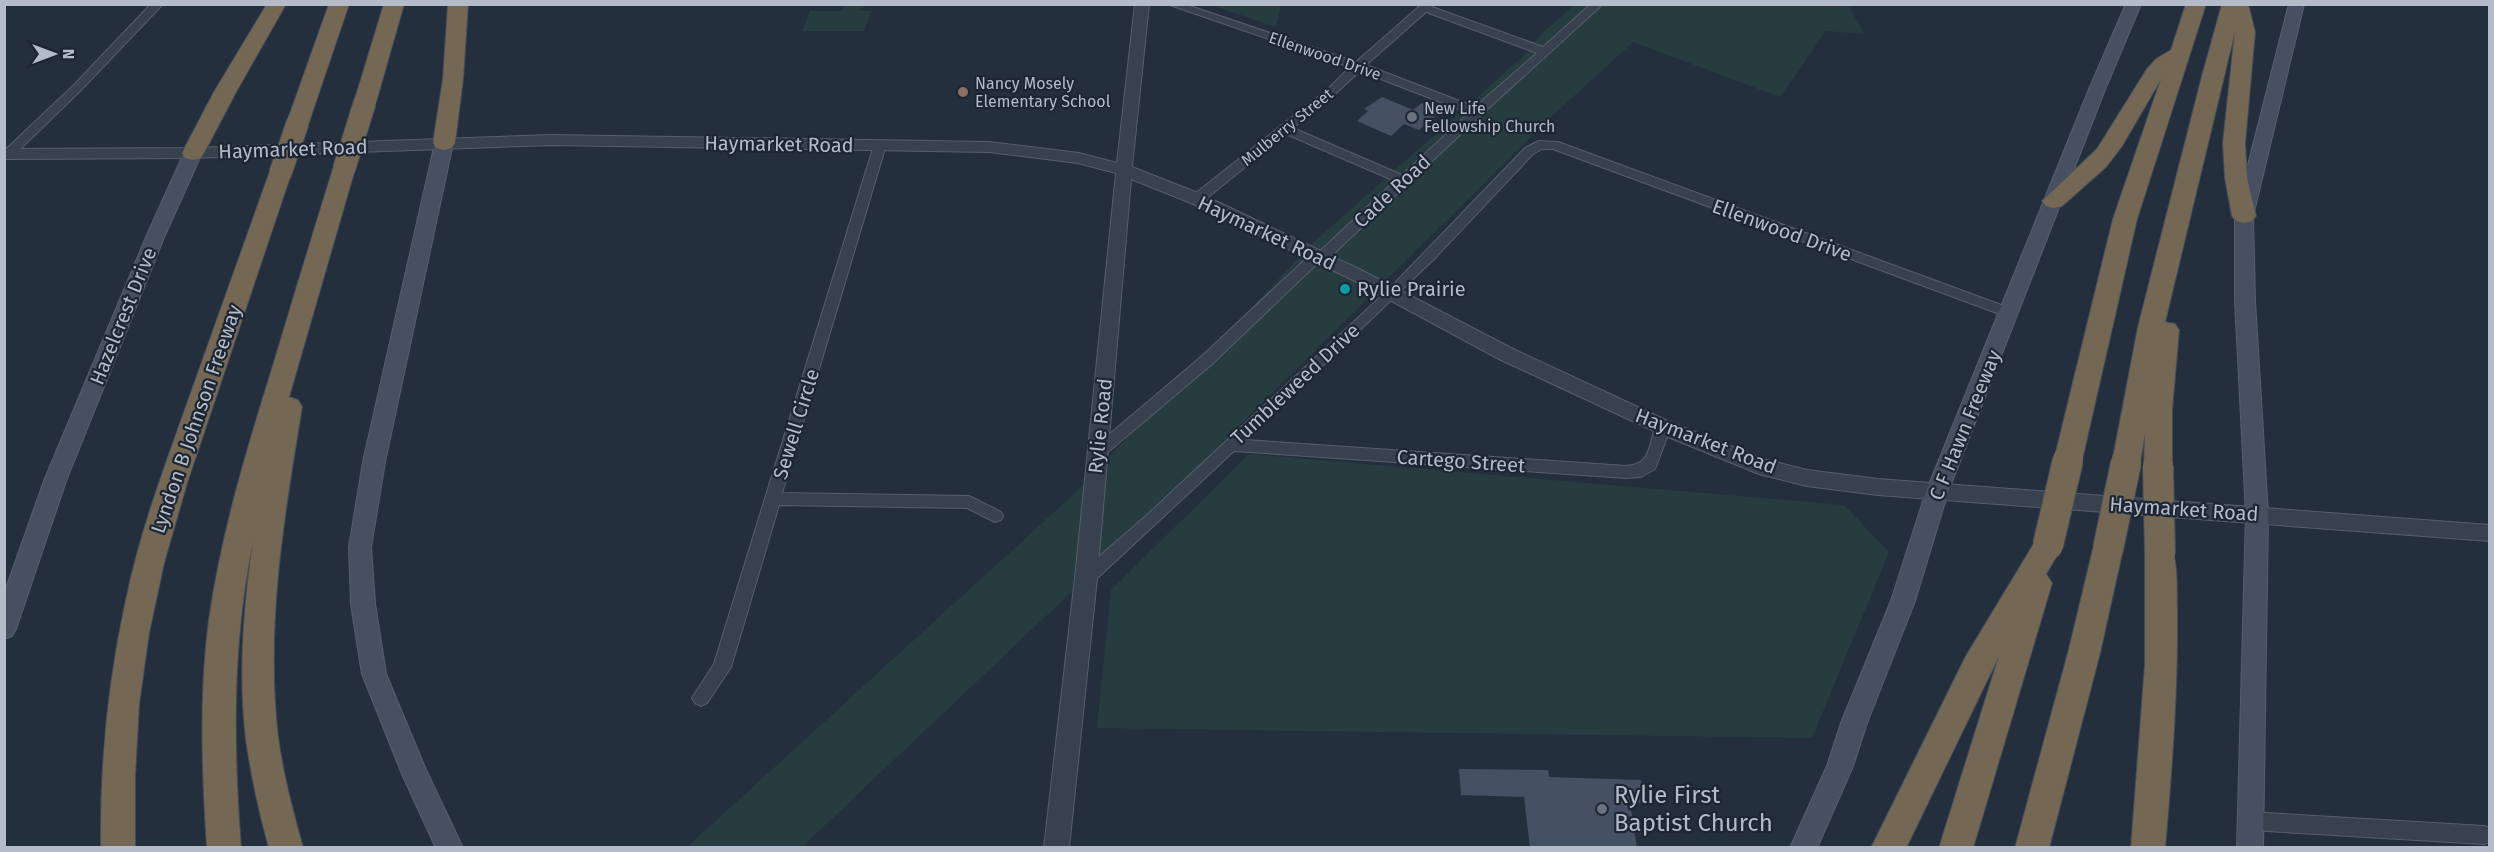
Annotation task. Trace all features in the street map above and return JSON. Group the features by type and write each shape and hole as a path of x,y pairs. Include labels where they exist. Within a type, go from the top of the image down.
{"highway":[{"path":"193,153 225,92 277,4"},
{"name":"Lyndon B Johnson Freeway","path":"118,848 116,797 120,738 132,642 149,564 183,454 339,4"},
{"path":"224,848 219,785 218,703 224,622 237,544 256,467 394,4"},
{"path":"444,143 453,79 458,4"},
{"path":"1956,848 2048,545 2125,219 2196,4"},
{"path":"2033,845 2108,549 2151,327 2200,120 2232,4"},
{"path":"2238,4 2245,32 2234,143 2236,178 2244,216"},
{"path":"2054,201 2087,175 2111,146 2161,64 2181,51"},
{"path":"286,848 274,810 265,758 258,659 260,597 267,527 313,275"},
{"path":"2148,848 2161,688 2163,620 2158,410 2166,332 2164,275"},
{"path":"1888,848 1977,666 2048,545"},
{"path":"109,848 116,797"}],"main road":[{"name":"C F Hawn Freeway","path":"1803,848 1840,766 1854,723 1903,601 1937,492 2134,4"},
{"path":"2250,848 2257,514 2245,301 2244,216 2297,4"},
{"path":"444,143 374,462 360,546 363,604 374,674 415,774 450,848"},
{"name":"Hazelcrest Drive","path":"8,609 55,481 156,235 193,153"},
{"path":"4,629 8,609"}],"street":[{"path":"6,154 77,88 158,4"},
{"name":"Rylie Road","path":"1056,848 1086,578 1142,4"},
{"name":"Ellenwood Drive","path":"1172,4 1358,66 1477,112"},
{"name":"Cade Road","path":"1097,453 1206,362 1477,112 1598,4"},
{"path":"1427,6 1545,52"},
{"name":"Mulberry Street","path":"1197,199 1332,91 1427,6"},
{"path":"1285,129 1403,180"},
{"name":"Haymarket Road","path":"6,154 193,153 551,140 989,147 1034,151 1079,158 1124,170 1197,199 1319,257 1506,354 1663,427 1759,466 1807,478 1937,492 2490,533"},
{"name":"Sewell Circle","path":"701,698 722,667 880,145"},
{"name":"Tumbleweed Drive","path":"1086,578 1140,533 1230,445 1392,295 1482,204 1529,151 1539,145 1554,145"},
{"name":"Ellenwood Drive","path":"1554,145 2010,313"},
{"name":"Cartego Street","path":"1230,445 1626,472 1641,471 1650,465 1663,427"},
{"path":"774,499 969,502 995,516"},
{"path":"2250,821 2484,835"}],"green space":[{"path":"865,4 862,9 856,10 871,11 864,31 802,31 810,11 843,11 843,5"},
{"path":"1281,4 1276,27 1211,5"},
{"path":"1574,5 1848,5 1864,34 1826,31 1780,97 1633,42 1548,120 1064,599 802,847 686,848 1074,494 1315,241 1530,50 1539,36"},
{"path":"1249,454 1844,505 1889,552 1812,738 1097,728 1111,590"}],"building":[{"name":"New Life Fellowship Church","path":"1382,97 1413,110 1422,103 1441,111 1419,130 1404,124 1391,136 1357,121 1368,111 1364,109"},
{"name":"Rylie First Baptist Church","path":"1459,769 1548,770 1549,777 1641,780 1644,803 1630,802 1637,848 1530,848 1524,797 1461,795"}],"place":[{"name":"Nancy Mosely Elementary School","path":"963,92"},
{"name":"New Life Fellowship Church","path":"1412,117"},
{"name":"Rylie Prairie","path":"1345,289"},
{"name":"Rylie First Baptist Church","path":"1602,809"}]}
